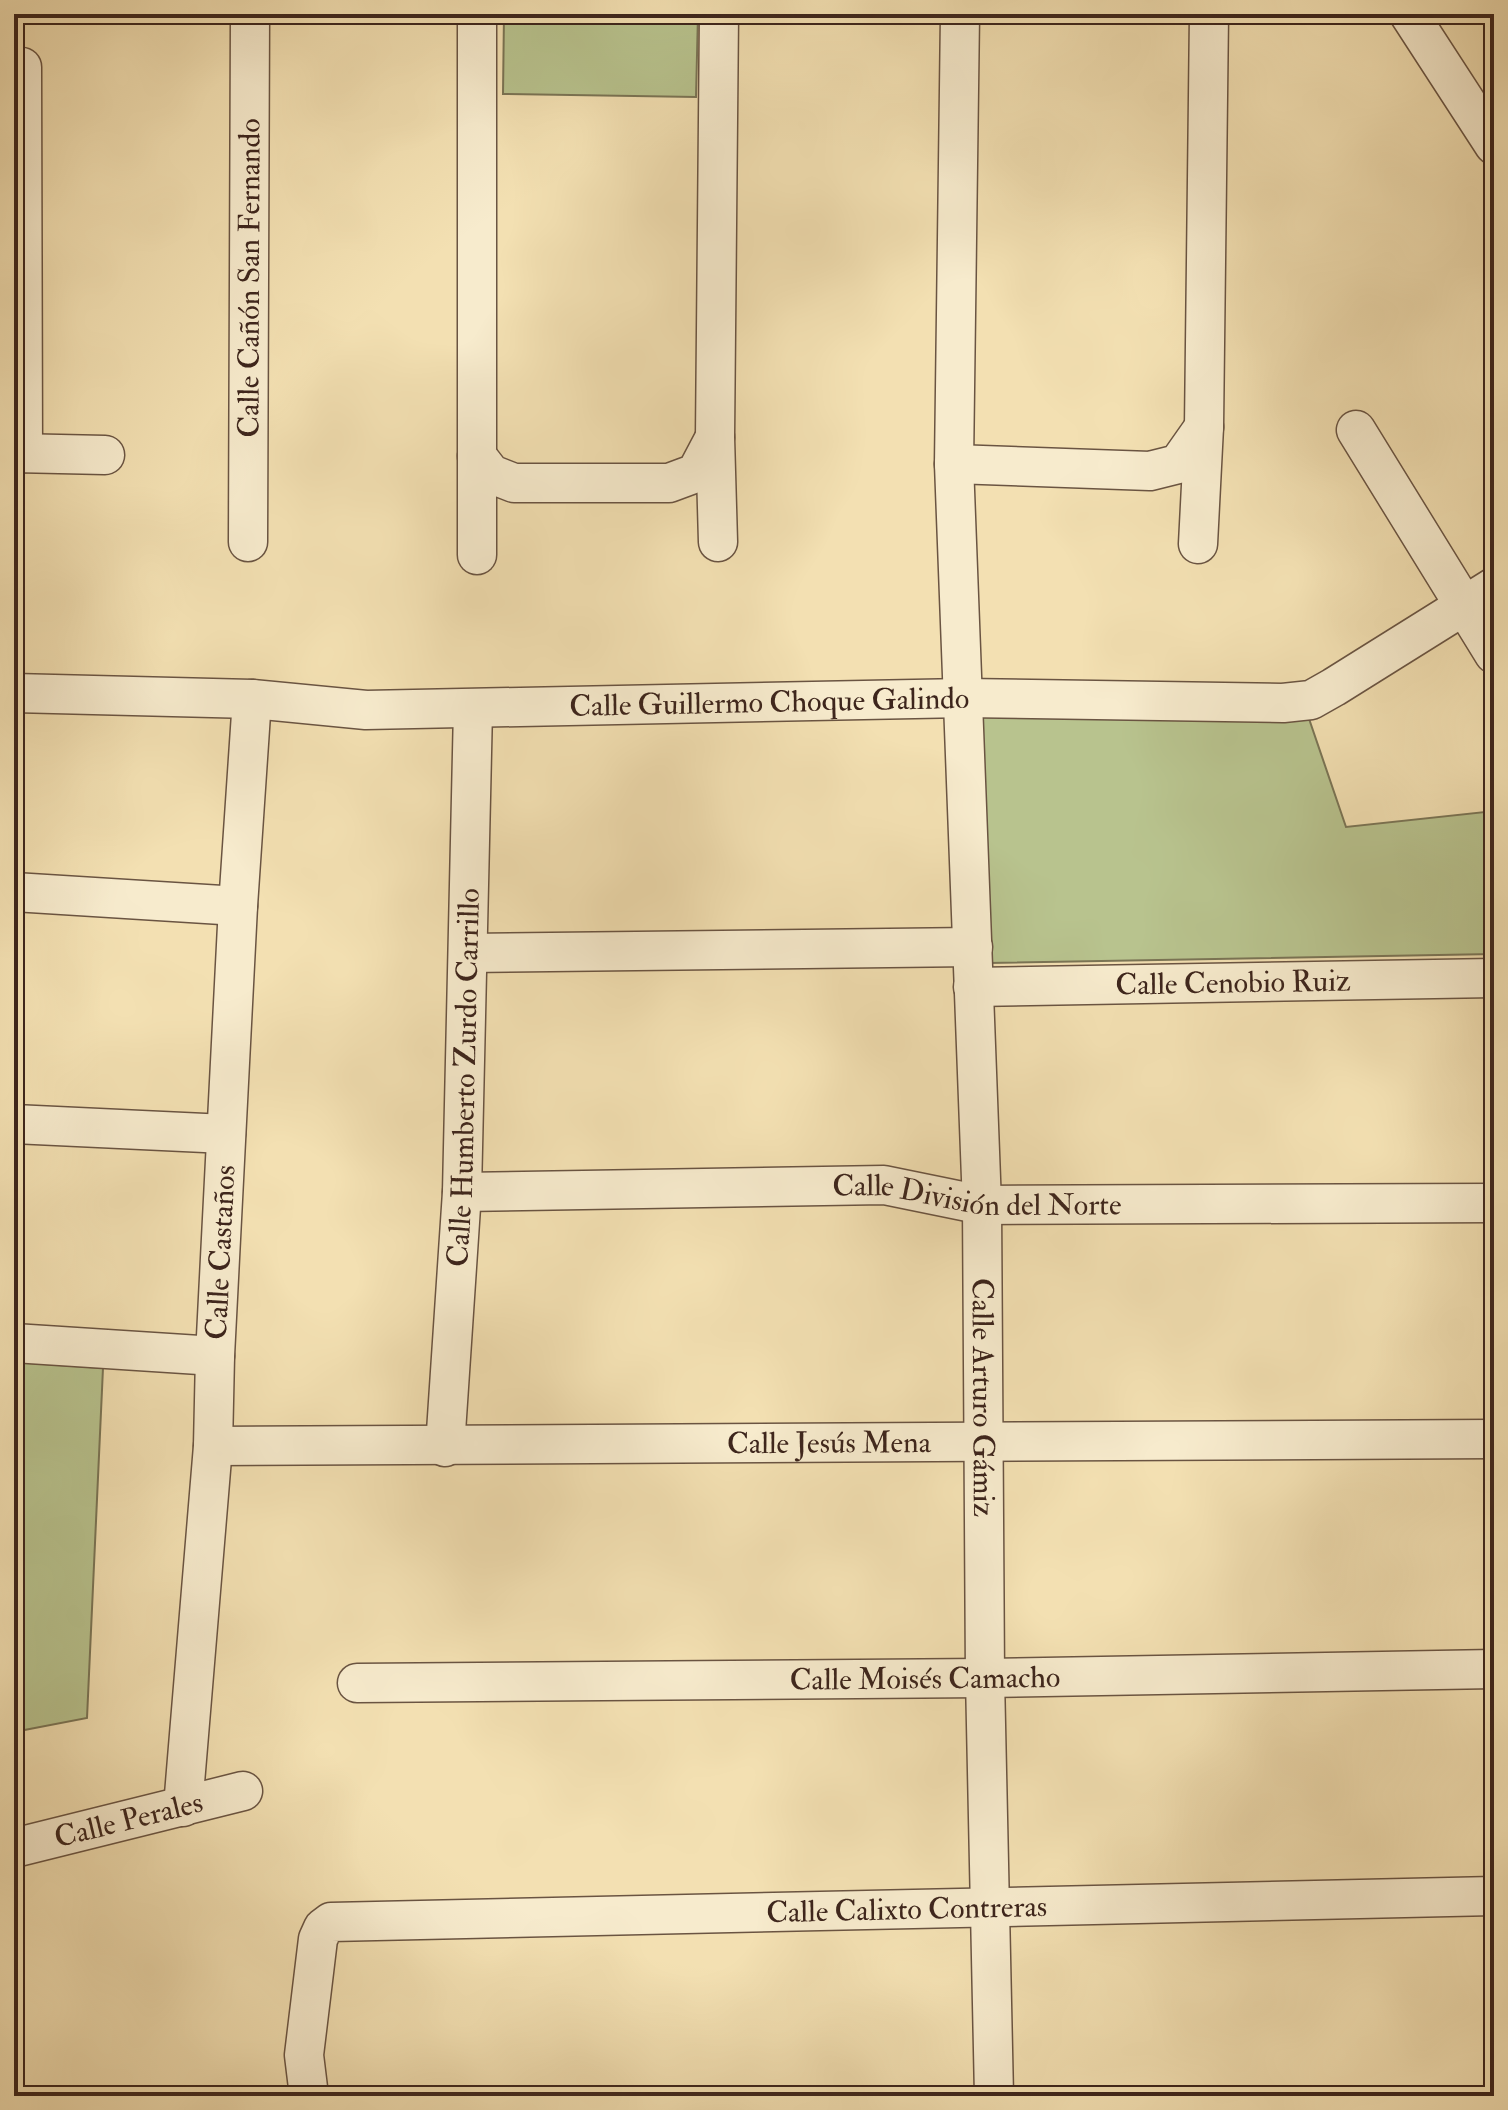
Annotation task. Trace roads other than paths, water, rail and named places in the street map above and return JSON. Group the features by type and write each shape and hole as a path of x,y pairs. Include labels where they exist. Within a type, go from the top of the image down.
{"street":[{"name":"Calle Cañón San Fernando","path":"248,542 250,14"},
{"path":"477,14 477,555"},
{"path":"718,542 715,437 719,14"},
{"name":"Calle Arturo Gámiz","path":"960,14 954,464 982,1205 985,1678 994,2096"},
{"path":"1198,544 1204,427 1209,14"},
{"path":"1409,14 1494,145"},
{"path":"22,67 18,154 18,453 105,455"},
{"path":"954,464 1150,471 1178,464 1204,427"},
{"path":"1356,430 1479,597 1494,654"},
{"path":"477,456 491,474 514,483 669,483 696,473 715,437"},
{"name":"Calle Guillermo Choque Galindo","path":"14,693 252,699 366,710 965,698 1283,703 1311,700 1479,597"},
{"name":"Calle Castaños","path":"183,1807 213,1446 226,1134 252,699"},
{"name":"Calle Humberto Zurdo Carrillo","path":"445,1447 462,1192 473,709"},
{"path":"14,892 238,906"},
{"path":"468,953 973,947"},
{"name":"Calle Cenobio Ruiz","path":"973,987 1494,978"},
{"path":"14,1124 226,1134"},
{"name":"Calle División del Norte","path":"462,1192 884,1185 982,1205 1494,1203"},
{"path":"14,1343 215,1356"},
{"name":"Calle Jesús Mena","path":"213,1446 1494,1439"},
{"name":"Calle Moisés Camacho","path":"357,1683 985,1678 1494,1669"},
{"name":"Calle Perales","path":"14,1848 243,1791"},
{"name":"Calle Calixto Contreras","path":"309,2096 304,2055 318,1939 323,1928 331,1922 1494,1896"}]}
